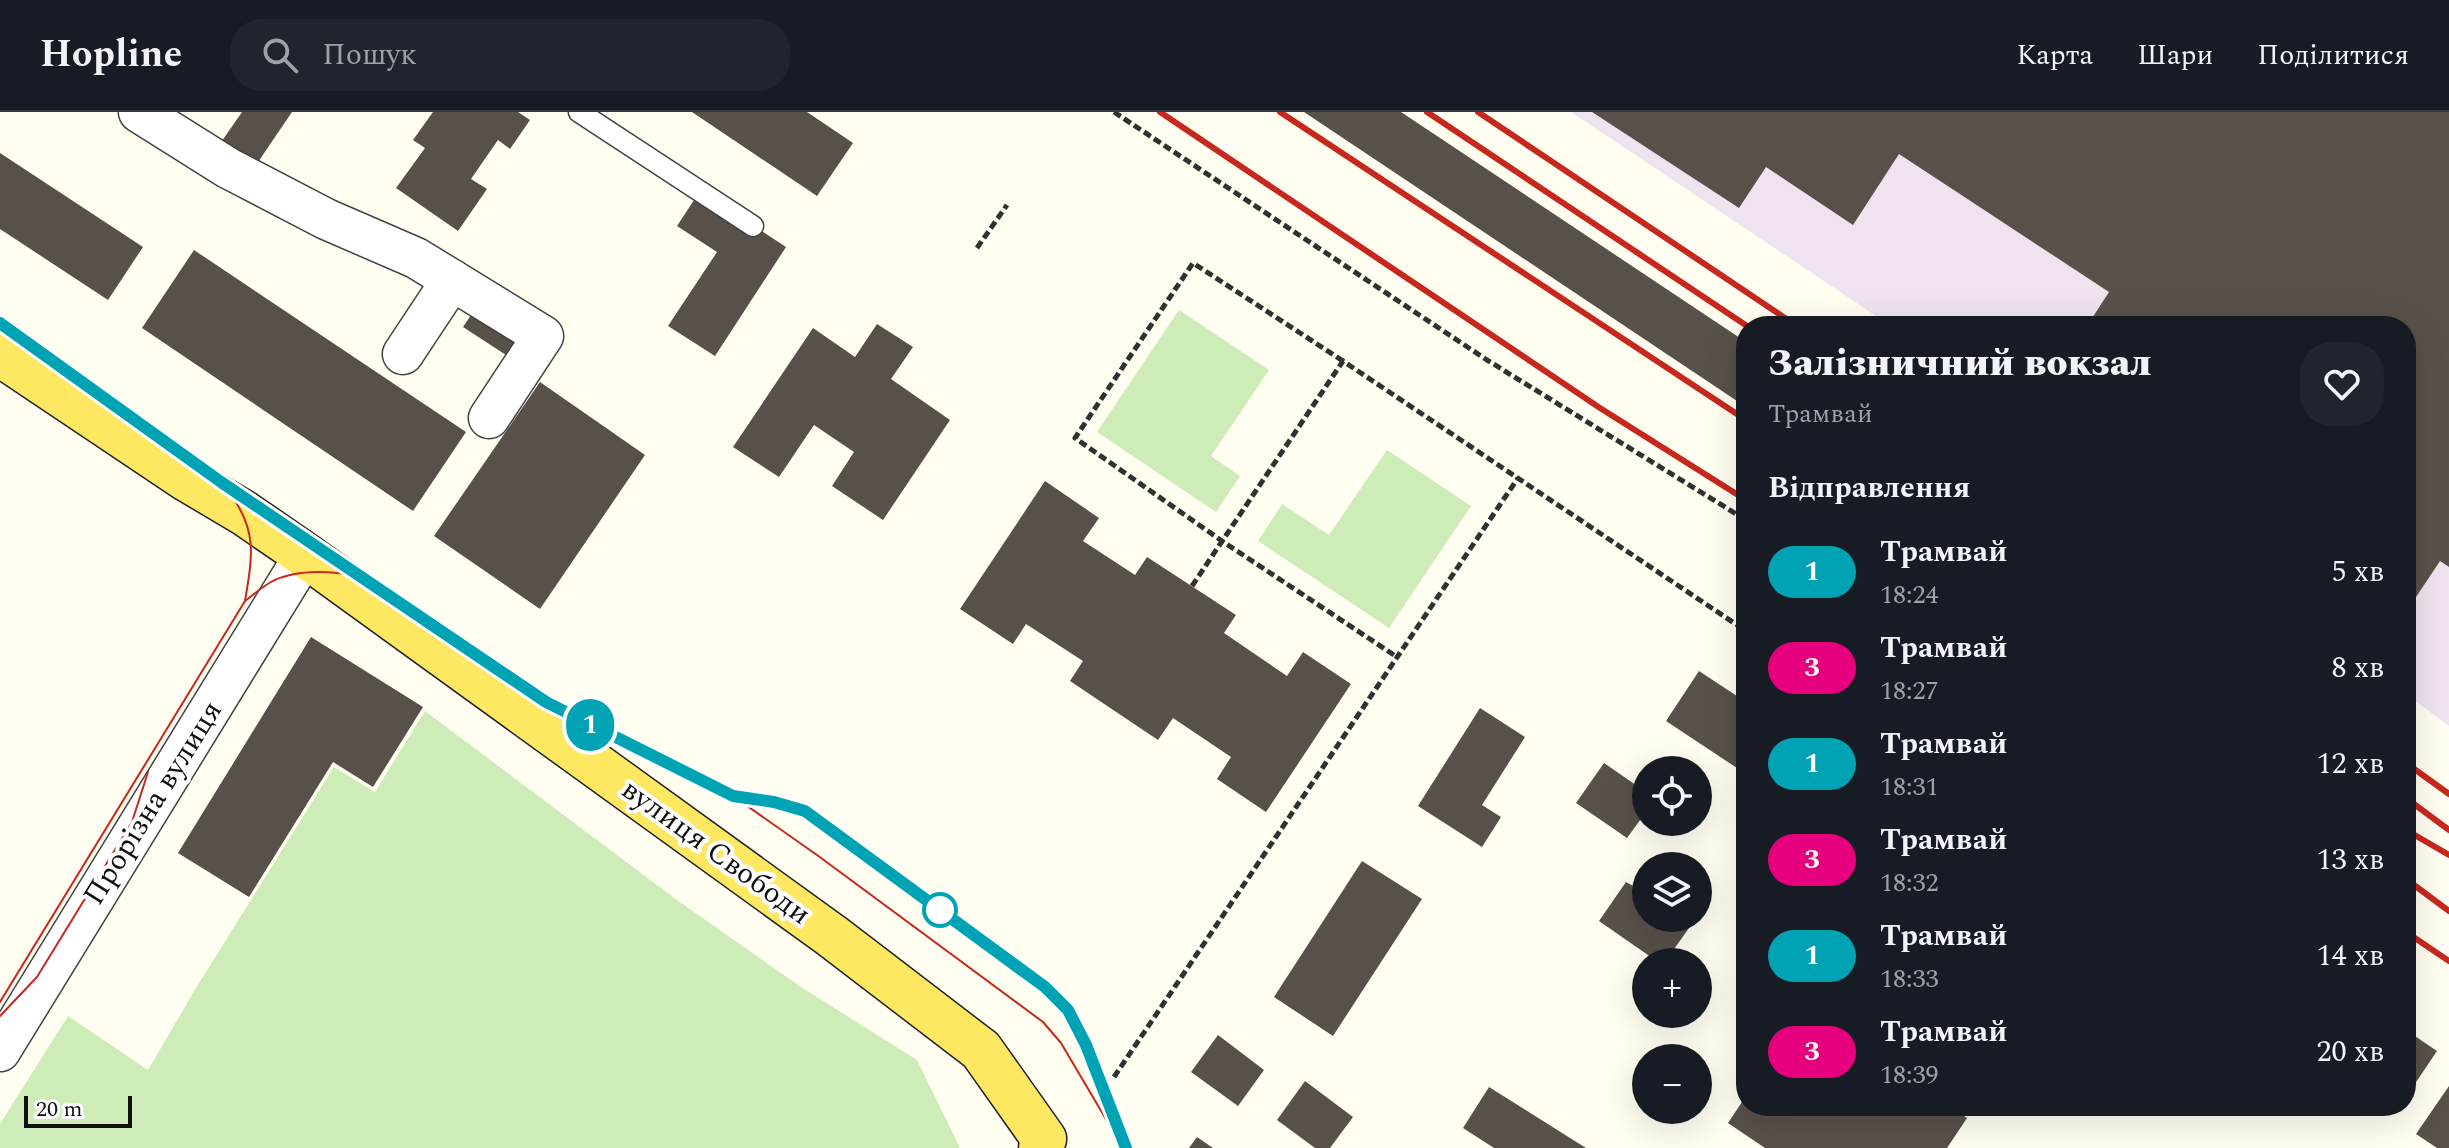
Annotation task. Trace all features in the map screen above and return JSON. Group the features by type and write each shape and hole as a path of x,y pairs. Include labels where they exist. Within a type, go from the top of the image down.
{"main road":[{"name":"вулиця Свободи","path":"0,354 305,555 832,936 981,1050 1042,1144"}],"street":[{"path":"139,112 228,168 326,219 416,258 543,336 489,418"},
{"path":"403,354 452,280"},
{"name":"Прорізна вулиця","path":"0,1051 305,555"}],"lane":[{"path":"579,112 753,226"}],"path":[{"path":"1114,112 1487,360 1736,514"},
{"path":"977,248 1007,205"},
{"path":"1397,657 1222,541 1075,438 1193,263 1736,624"},
{"path":"1192,586 1343,361"},
{"path":"1114,1077 1518,478"}],"shaded area":[{"path":"1571,112 2449,112 2449,726 2416,701 2416,316 1876,316"}],"green space":[{"path":"1179,310 1269,370 1211,456 1240,476 1216,512 1097,432"},
{"path":"1387,450 1471,506 1389,628 1258,541 1282,504 1329,535"},
{"path":"425,711 677,900 801,987 917,1060 960,1148 0,1148 0,1124 68,1016 148,1070 334,767 375,792"}],"building":[{"path":"242,112 292,112 250,174 215,151"},
{"path":"433,112 518,112 530,120 510,149 498,140 471,179 487,189 458,231 396,188 425,148 413,140"},
{"path":"692,112 807,112 853,143 817,196"},
{"path":"1304,112 1401,112 1736,335 1736,400"},
{"path":"1592,112 2449,112 2449,567 2440,561 2416,597 2416,316 2093,316 2109,292 1899,154 1853,225 1766,167 1739,208"},
{"path":"0,153 143,247 108,300 0,229"},
{"path":"700,191 786,247 715,356 668,326 717,252 677,226"},
{"path":"194,250 466,432 413,511 142,328"},
{"path":"481,300 524,328 506,355 463,327"},
{"path":"877,324 913,347 891,379 950,420 883,520 832,486 854,452 814,425 779,477 733,447 813,328 855,357"},
{"path":"540,382 645,455 540,609 434,536"},
{"path":"1045,481 1099,518 1083,541 1135,575 1147,557 1236,615 1224,633 1287,676 1303,652 1351,684 1266,812 1217,779 1231,757 1173,718 1158,740 1070,681 1083,661 1026,624 1013,644 960,609"},
{"path":"311,637 423,707 373,787 333,762 249,897 178,853"},
{"path":"1699,671 1736,695 1736,767 1666,721"},
{"path":"1480,708 1525,737 1482,805 1501,817 1482,847 1418,806"},
{"path":"1604,763 1632,782 1632,831 1627,838 1576,803"},
{"path":"1362,861 1422,899 1333,1036 1274,997"},
{"path":"1626,882 1632,885 1632,932 1686,932 1675,948 1638,948 1599,921"},
{"path":"1218,1035 1264,1070 1238,1106 1191,1072"},
{"path":"2416,1037 2437,1051 2416,1082"},
{"path":"1305,1081 1353,1117 1330,1148 1315,1148 1277,1120"},
{"path":"2449,1086 2449,1148 2437,1148 2416,1134"},
{"path":"1489,1087 1586,1148 1494,1148 1463,1128"},
{"path":"1736,1111 1736,1116 1967,1118 1947,1148 1765,1148 1728,1123"},
{"path":"1197,1137 1213,1148 1189,1148"}],"tram line":[{"path":"0,323 221,482 546,702 733,796 817,855 1043,1022 1061,1043 1123,1148"},
{"name":"1","path":"0,323 221,482 546,702 733,796 774,802 805,811 1045,987 1068,1010 1086,1045 1126,1148"},
{"path":"0,1002 245,601 251,546 246,521 231,495"},
{"path":"245,601 271,582 290,575 322,572 353,575"},
{"path":"0,1016 37,977 132,822 148,772"},
{"path":"737,797 774,802 805,811 1045,987 1068,1010 1086,1045 1112,1113"}],"railway":[{"path":"1160,112 1600,408 1736,494"},
{"path":"1280,112 1736,413"},
{"path":"1427,112 1736,319"},
{"path":"1478,112 1782,316"},
{"path":"2416,770 2449,794"},
{"path":"2416,805 2449,830"},
{"path":"2416,836 2449,855"},
{"path":"2416,886 2449,911"},
{"path":"2416,939 2449,961"}]}
